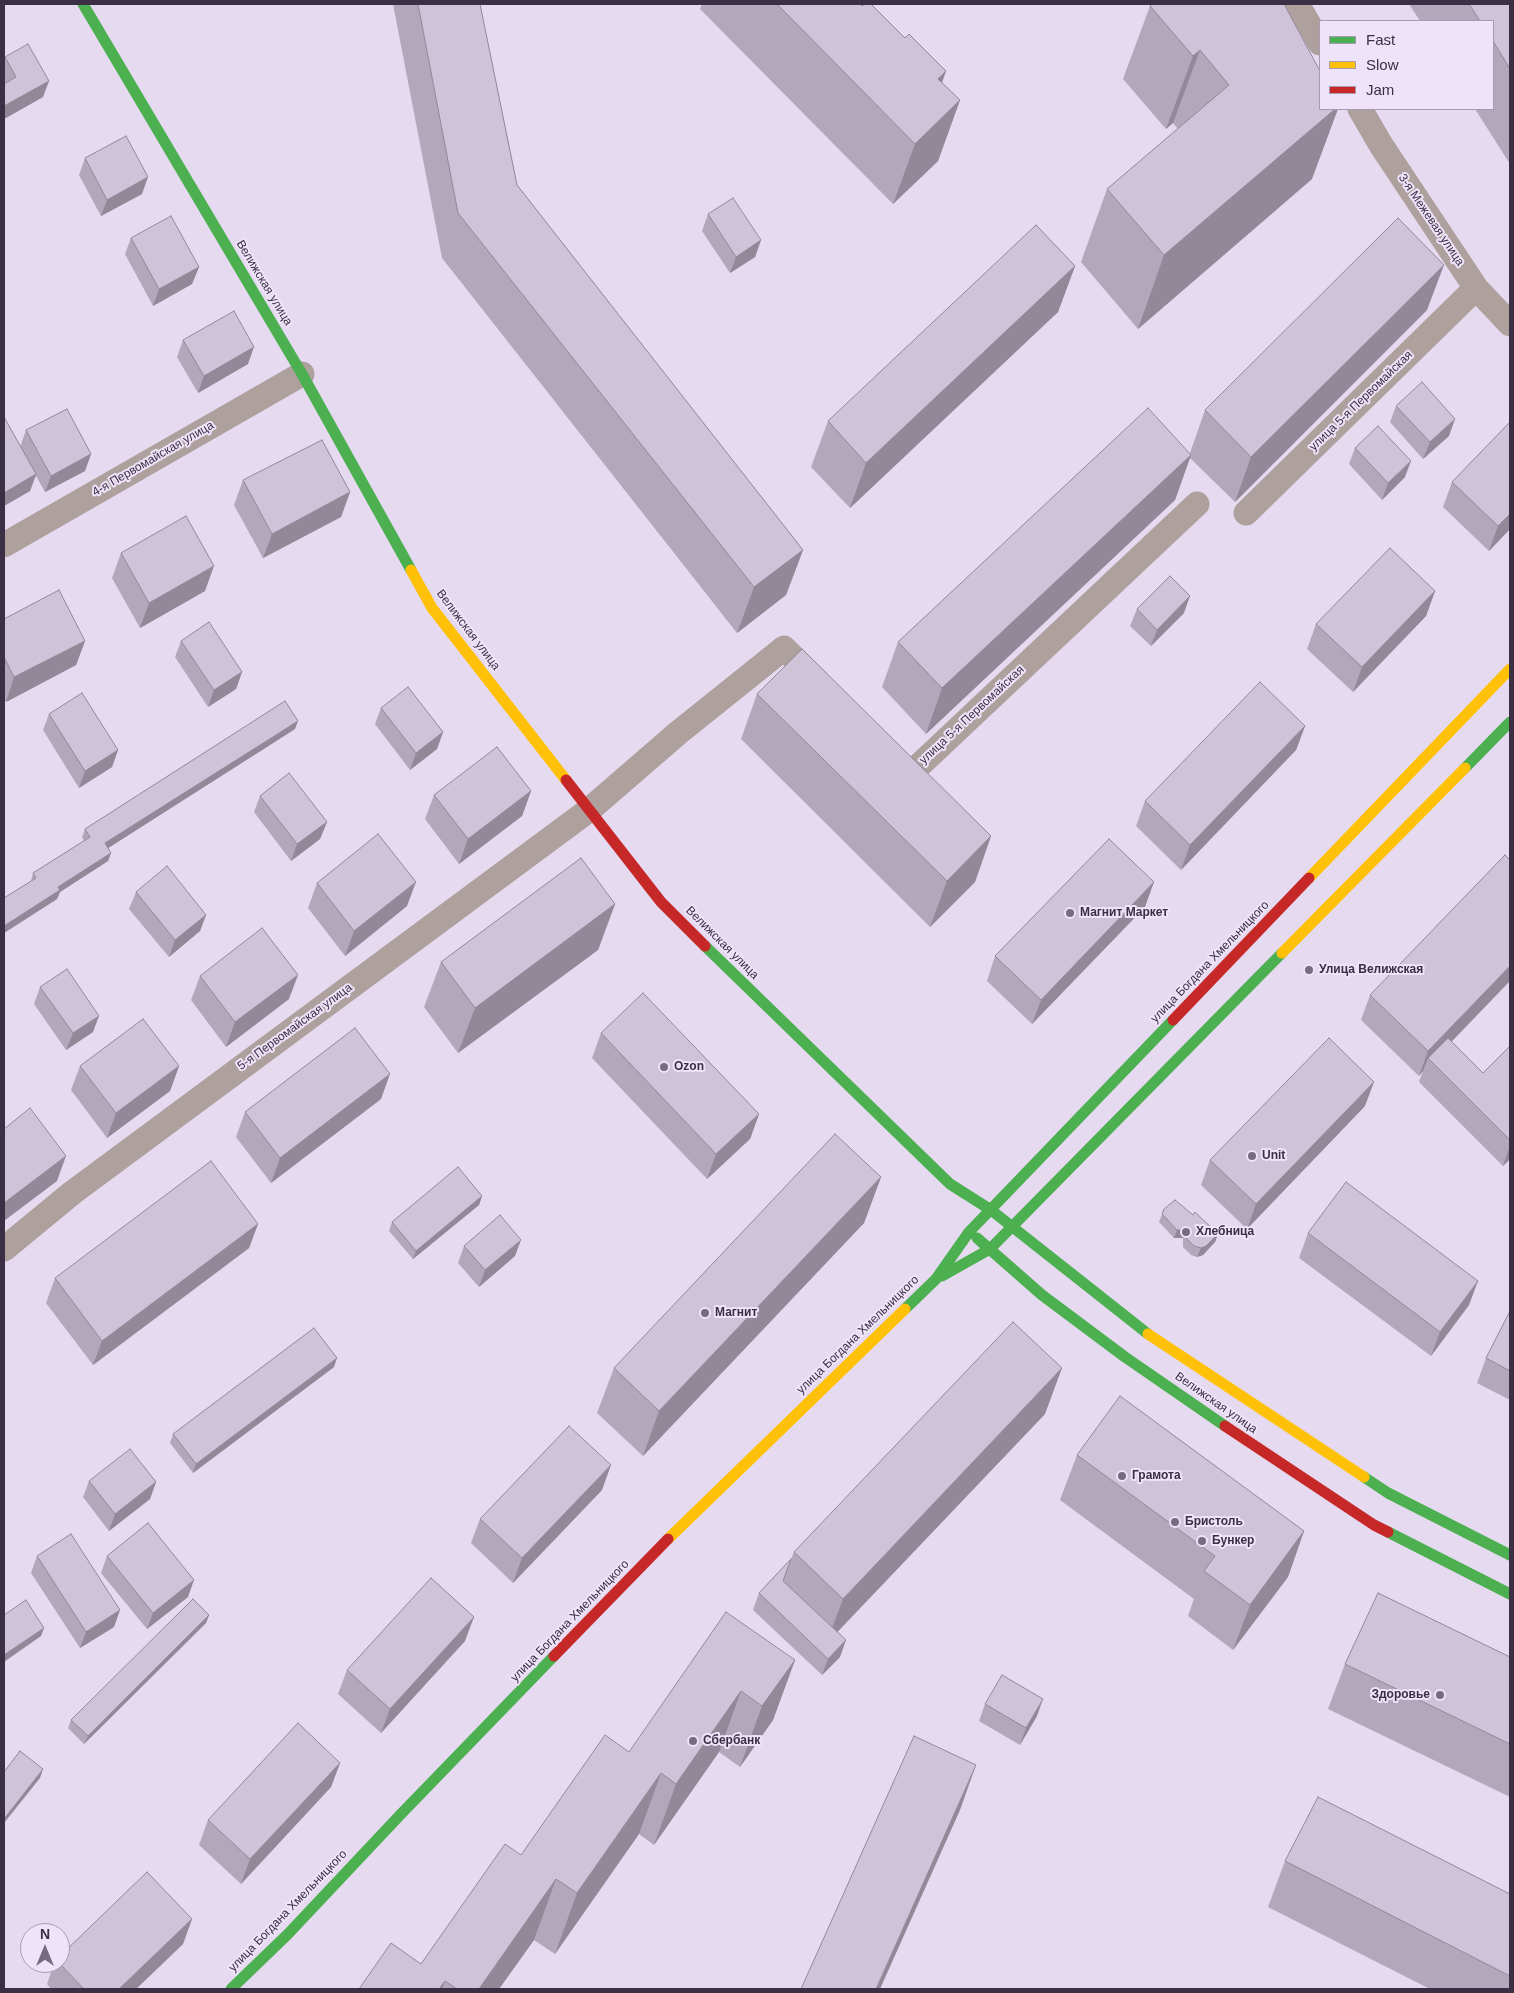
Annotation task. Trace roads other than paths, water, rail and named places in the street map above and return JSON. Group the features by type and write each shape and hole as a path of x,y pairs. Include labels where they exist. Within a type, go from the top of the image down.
{"main road":[{"name":"Велижская улица","path":"83,4 302,374 432,608 661,902 832,1071 950,1184 991,1210 1072,1276 1177,1355 1388,1493 1510,1555"},
{"name":"улица Богдана Хмельницкого","path":"231,1989 288,1934 401,1814 668,1539 936,1279 969,1232 1510,670"},
{"name":"улица Богдана Хмельницкого","path":"936,1279 990,1249 1510,722"},
{"name":"Велижская улица","path":"950,1184 957,1200"},
{"path":"963,1216 969,1232"},
{"name":"Велижская улица","path":"969,1232 1042,1295 1125,1357 1260,1450 1374,1525 1510,1594"}],"street":[{"path":"1297,4 1319,41"},
{"name":"3-я Межевая улица","path":"1361,110 1381,145 1476,288 1510,324"},
{"name":"улица 5-я Первомайская","path":"1246,513 1476,288"},
{"name":"4-я Первомайская улица","path":"4,545 302,374"},
{"name":"улица 5-я Первомайская","path":"881,747 909,775 1197,504"},
{"path":"589,810 678,733 784,648 832,697"},
{"name":"5-я Первомайская улица","path":"4,1248 72,1192 589,810"}],"place":[{"name":"Магнит Маркет","path":"1070,913"},
{"name":"Улица Велижская","path":"1309,970"},
{"name":"Ozon","path":"664,1067"},
{"name":"Unit","path":"1252,1156"},
{"name":"Хлебница","path":"1186,1232"},
{"name":"Магнит","path":"705,1313"},
{"name":"Грамота","path":"1122,1476"},
{"name":"Бристоль","path":"1175,1522"},
{"name":"Бункер","path":"1202,1541"},
{"name":"Здоровье","path":"1440,1695"},
{"name":"Сбербанк","path":"693,1741"}]}
